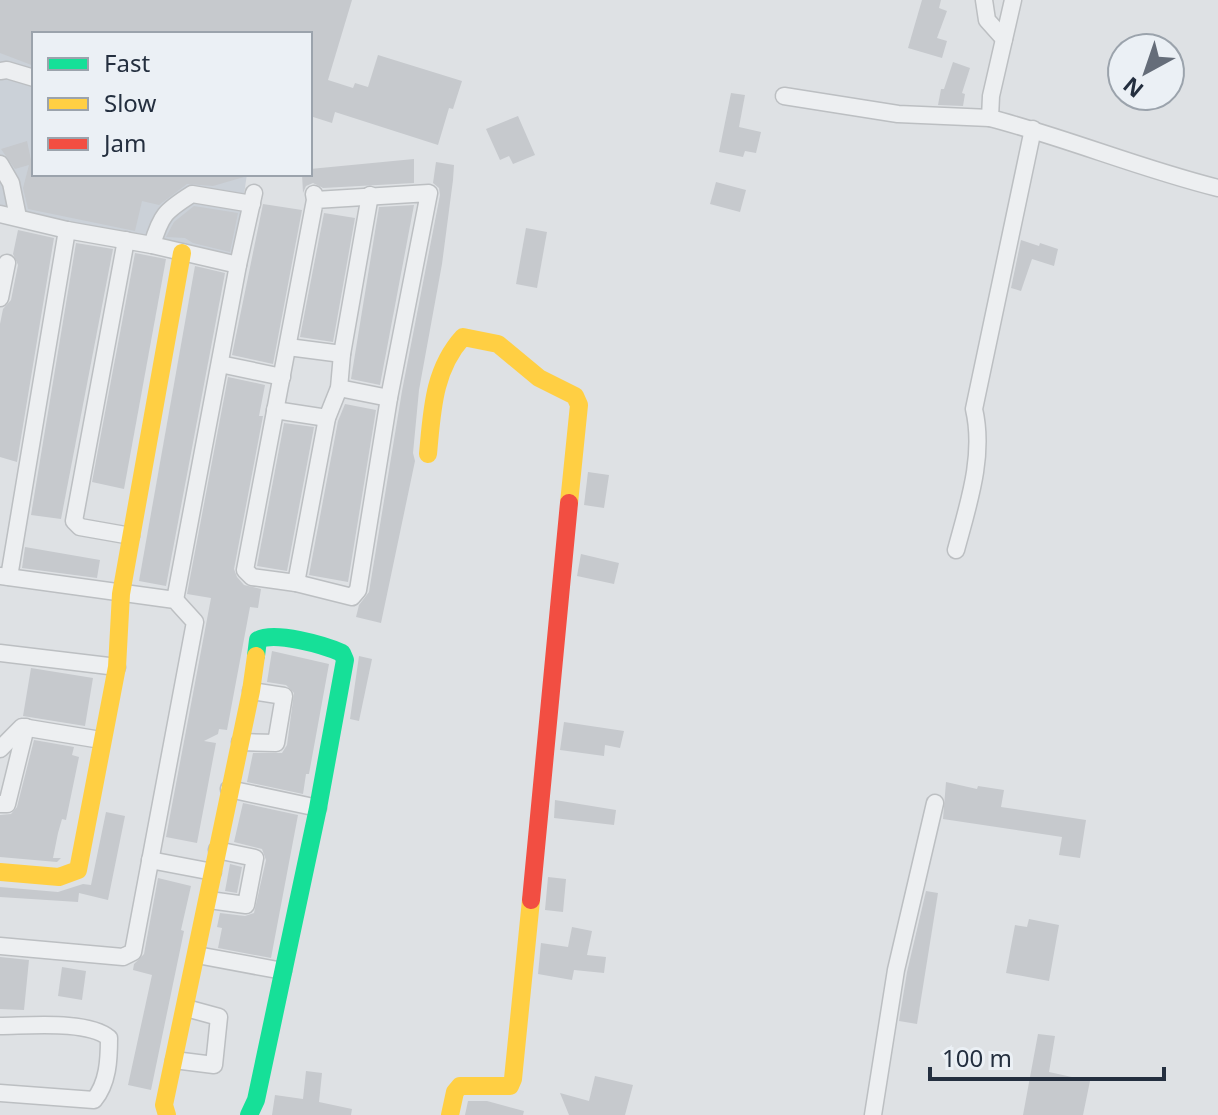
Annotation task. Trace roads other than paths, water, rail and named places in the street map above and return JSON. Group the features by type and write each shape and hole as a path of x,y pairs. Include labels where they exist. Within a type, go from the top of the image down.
{"street":[{"path":"984,0 987,20 1004,39"},
{"path":"990,118 991,96 1013,0"},
{"path":"0,71 32,77"},
{"path":"784,96 898,114 990,118 1033,129 1177,178 1218,188"},
{"path":"956,550 973,489 979,434 974,409 1033,129"},
{"path":"0,164 11,183 18,217"},
{"path":"429,193 389,398 358,590 352,597 296,583 252,577 245,570 315,197 370,195 429,193"},
{"path":"152,245 160,219 167,209 192,194 253,198 175,600"},
{"path":"296,583 327,418 339,388 342,354 370,195"},
{"path":"0,214 238,265"},
{"path":"0,946 123,957 133,952 195,622 175,600 5,577 67,230"},
{"path":"126,240 74,521 80,527 131,536"},
{"path":"0,872 59,877 78,870 117,667 121,594 182,253"},
{"path":"0,298 4,270"},
{"path":"428,454 436,386 446,359 463,337 498,344 539,378 575,396 579,405 513,1079 510,1086 460,1086 455,1092 450,1115"},
{"path":"288,347 342,354"},
{"path":"220,364 282,377"},
{"path":"339,388 389,398"},
{"path":"275,410 327,418"},
{"path":"167,1115 164,1105 209,900 251,691 258,640 268,635 331,648 342,653 345,660 318,808 256,1100 249,1115"},
{"path":"0,653 117,667"},
{"path":"240,742 276,743 284,696 251,691"},
{"path":"0,749 18,729 26,727 101,740"},
{"path":"9,805 26,727"},
{"path":"229,789 318,808"},
{"path":"873,1115 896,970 935,803"},
{"path":"209,900 246,905 255,858 217,850"},
{"path":"150,860 213,872"},
{"path":"197,955 283,971"},
{"path":"174,1060 214,1065 219,1017 186,1008"},
{"path":"0,1026 51,1026 100,1031 109,1038 109,1054 101,1091 94,1100 0,1093"}]}
